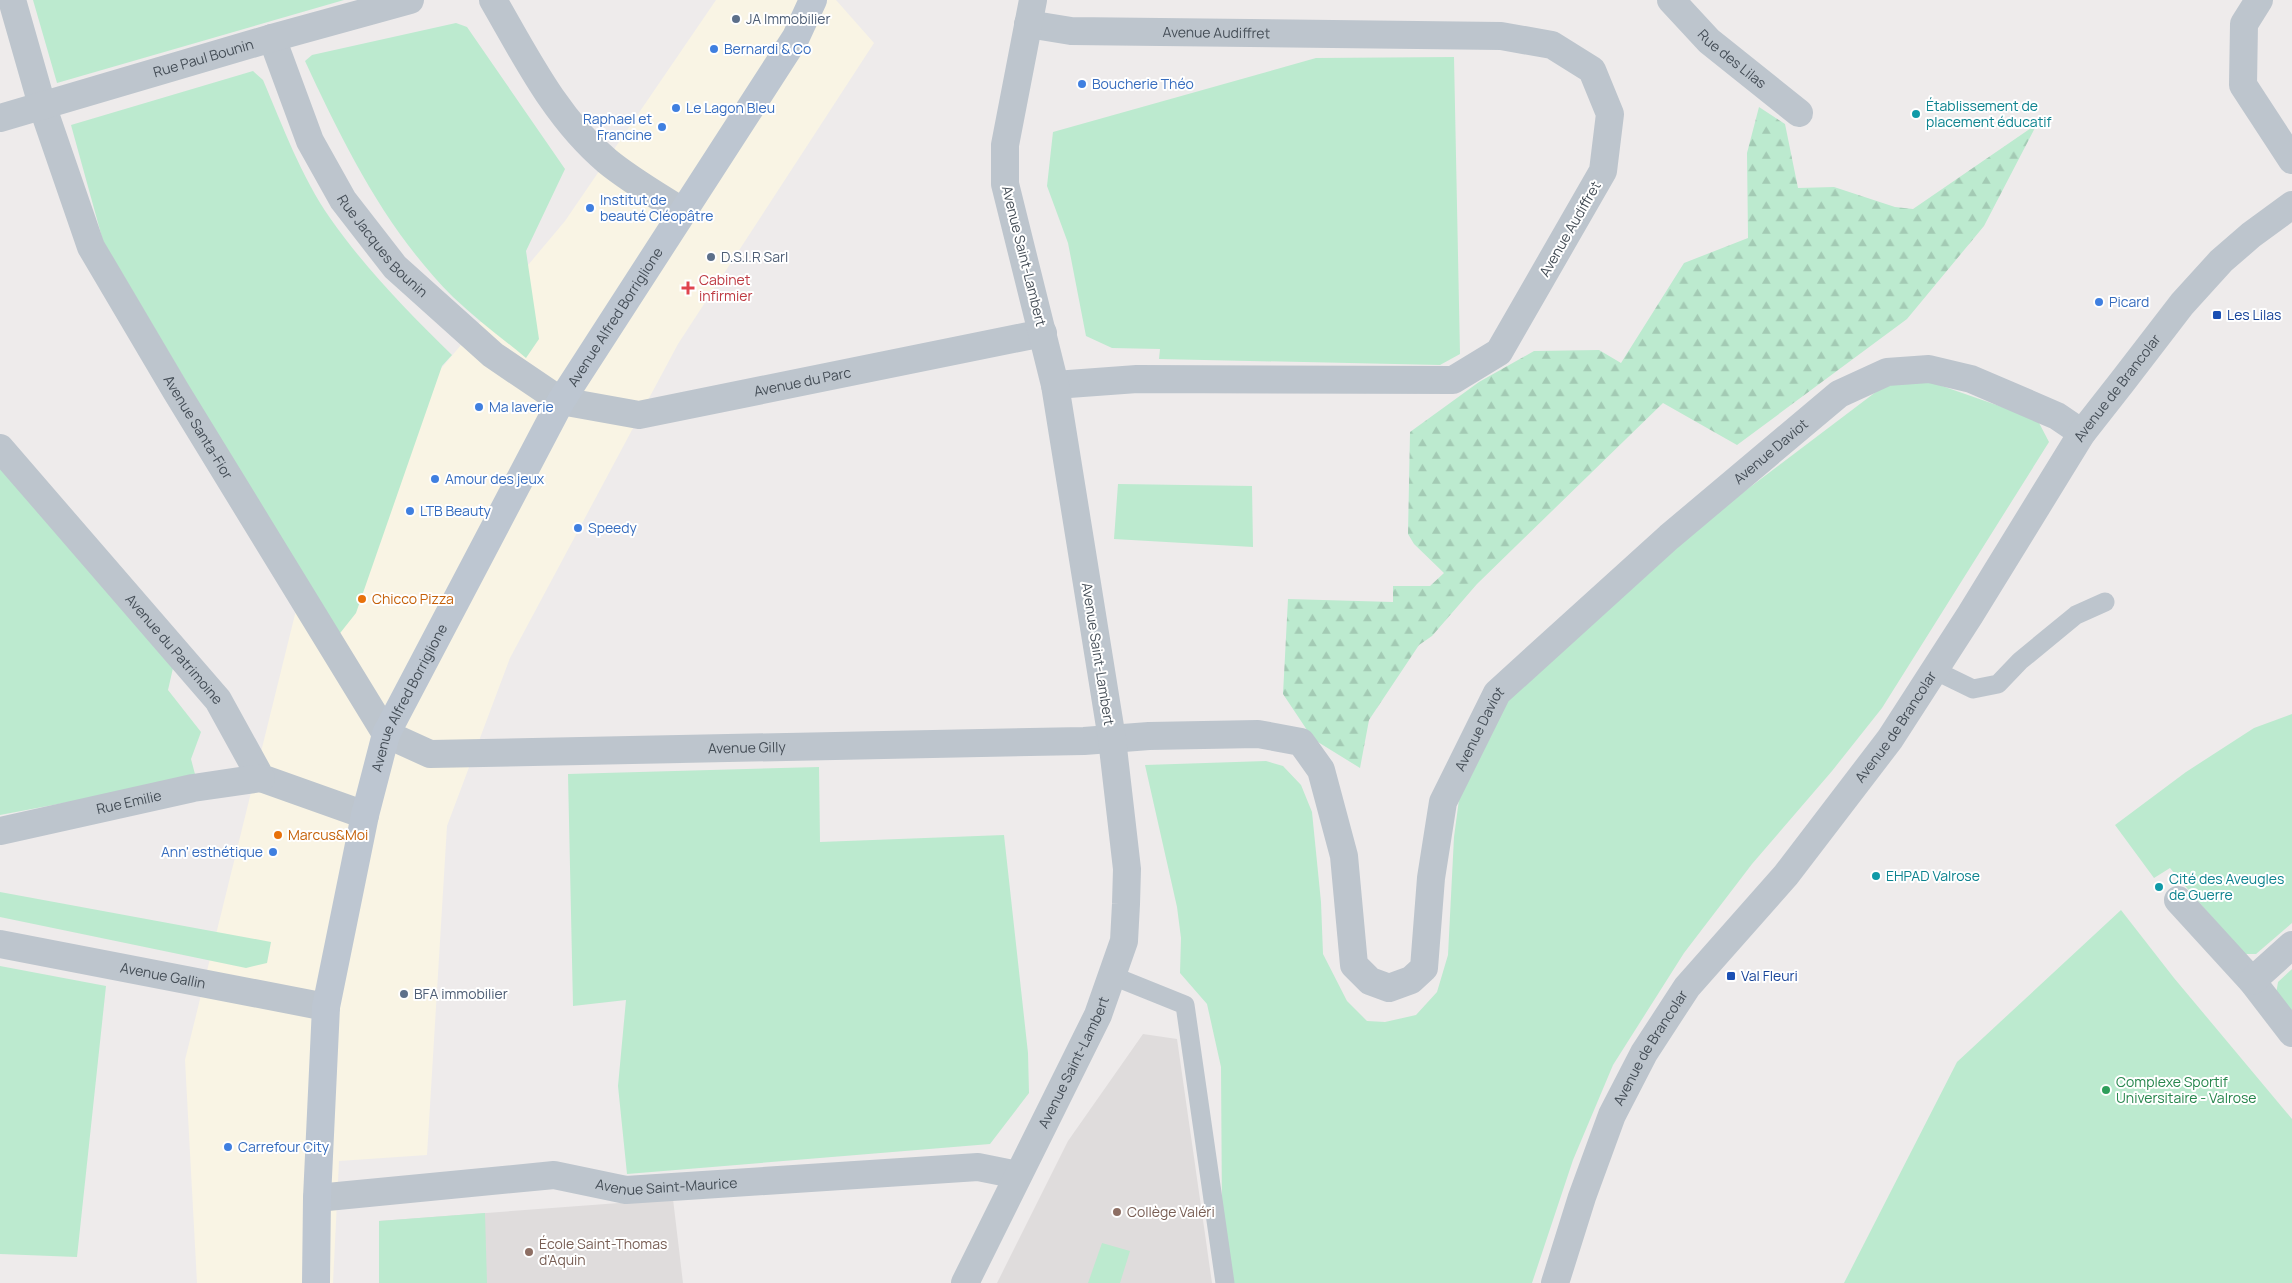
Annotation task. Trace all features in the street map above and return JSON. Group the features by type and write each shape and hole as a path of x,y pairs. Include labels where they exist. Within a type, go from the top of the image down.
{"main road":[{"name":"Avenue Alfred Borriglione","path":"316,1283 317,1198 326,1007 365,815 386,734 561,401 796,37 813,0"}],"street":[{"name":"Avenue Santa-Fior","path":"12,0 42,105 91,247 176,391 386,734"},
{"name":"Rue Paul Bounin","path":"0,118 272,38 410,0"},
{"path":"494,0 542,84 572,126 608,162 683,212"},
{"name":"Rue des Lilas","path":"1671,0 1709,42 1799,112"},
{"path":"2259,0 2244,24 2243,84 2292,160"},
{"name":"Avenue Saint-Lambert","path":"965,1283 1098,1015 1124,942 1127,869 1112,739 1055,385 1043,333 1012,220 1005,184 1006,145 1030,12"},
{"name":"Avenue Audiffret","path":"1030,12 1071,31 1502,36 1552,44 1592,70 1610,114 1603,170 1499,352 1452,380 1137,379 1055,385"},
{"name":"Rue Jacques Bounin","path":"272,38 310,141 343,200 395,267 493,354 561,401"},
{"name":"Avenue de Brancolar","path":"1555,1283 1582,1197 1612,1115 1644,1053 1687,987 1786,875 1890,739 2082,433 2182,304 2221,261 2251,235 2292,205"},
{"name":"Avenue du Parc","path":"561,401 639,415 1043,333"},
{"name":"Avenue Daviot","path":"1112,739 1258,734 1302,742 1321,770 1344,856 1354,965 1370,981 1389,988 1411,980 1424,968 1431,878 1443,802 1497,692 1669,537 1840,394 1887,372 1929,369 1972,379 2057,416 2082,433"},
{"name":"Avenue du Patrimoine","path":"0,448 218,700 260,778"},
{"name":"Avenue Gilly","path":"386,734 430,754 1112,739"},
{"path":"260,778 365,815"},
{"name":"Rue Emilie","path":"0,831 193,788 260,778"},
{"path":"2178,900 2252,981 2292,1033"},
{"name":"Avenue Gallin","path":"0,944 326,1007"},
{"path":"2252,981 2292,945"},
{"name":"Avenue Saint-Maurice","path":"317,1198 554,1175 626,1190 978,1167 1018,1175"}],"lane":[{"path":"1934,670 1973,689 1998,684 2020,660 2076,615 2106,602"},
{"path":"1113,976 1185,1005 1225,1283"}],"shaded area":[{"path":"716,0 836,0 874,43 678,344 510,658 447,826 427,1155 339,1161 333,1283 197,1283 185,1060 320,513 565,221"},
{"name":"Collège Valéri","path":"1143,1034 1177,1039 1212,1283 997,1283 1068,1141"},
{"name":"École Saint-Thomas d'Aquin","path":"673,1199 683,1283 379,1283 379,1221"}],"green space":[{"path":"33,0 344,0 57,83"},
{"path":"456,23 467,27 565,169 526,251 539,339 526,358 453,297 407,244 368,185 351,155 305,61 312,55"},
{"path":"1454,57 1460,354 1440,365 1159,359 1160,349 1112,348 1086,336 1068,243 1047,186 1053,132 1316,58"},
{"path":"253,71 263,80 301,168 330,218 388,289 452,355 442,366 356,613 337,637 103,241 71,125"},
{"path":"1759,107 1785,124 1798,188 1834,187 1895,207 1913,209 2037,124 1984,226 1907,319 1737,445 1663,403 1477,584 1432,636 1419,645 1369,720 1360,768 1313,739 1283,694 1288,599 1393,602 1393,586 1430,586 1444,573 1414,544 1408,534 1410,432 1479,382 1534,351 1599,350 1621,363 1684,263 1748,238 1747,153"},
{"path":"1922,379 2037,419 2049,442 1882,708 1832,771 1752,864 1684,953 1613,1065 1573,1160 1532,1283 1233,1283 1222,1215 1221,1067 1207,1004 1180,973 1181,938 1177,907 1145,765 1266,761 1283,766 1301,785 1312,812 1321,902 1323,954 1347,1001 1367,1021 1385,1022 1416,1015 1437,992 1448,955 1454,837 1460,792 1496,714 1522,683 1672,546 1889,382"},
{"path":"0,468 173,668 168,690 201,732 191,759 196,778 0,815"},
{"path":"1118,484 1252,486 1253,547 1114,539"},
{"path":"2292,714 2292,923 2256,954 2243,954 2170,868 2154,878 2115,825 2186,772 2254,728"},
{"path":"819,767 820,842 1004,835 1028,1053 1029,1093 990,1144 627,1174 618,1086 626,1000 573,1006 568,774"},
{"path":"0,892 271,942 267,963 246,968 0,917"},
{"name":"Complexe Sportif Universitaire - Valrose","path":"2121,910 2174,978 2292,1119 2292,1283 1844,1283 1957,1062"},
{"path":"0,966 106,986 77,1257 0,1254"},
{"path":"2292,969 2292,1013 2276,994 2278,982"},
{"path":"485,1213 487,1283 379,1283 379,1221"},
{"path":"1102,1243 1130,1251 1120,1283 1088,1283"}],"place":[{"name":"JA Immobilier","path":"736,19"},
{"name":"Bernardi & Co","path":"714,49"},
{"name":"Boucherie Théo","path":"1082,84"},
{"name":"Le Lagon Bleu","path":"676,108"},
{"name":"Établissement de placement éducatif","path":"1916,114"},
{"name":"Raphael et Francine","path":"662,127"},
{"name":"Institut de beauté Cléopâtre","path":"590,208"},
{"name":"D.S.I.R Sarl","path":"711,257"},
{"name":"Cabinet infirmier","path":"688,288"},
{"name":"Picard","path":"2099,302"},
{"name":"Les Lilas","path":"2217,315"},
{"name":"Ma laverie","path":"479,407"},
{"name":"Amour des jeux","path":"435,479"},
{"name":"LTB Beauty","path":"410,511"},
{"name":"Speedy","path":"578,528"},
{"name":"Chicco Pizza","path":"362,599"},
{"name":"Marcus&Moi","path":"278,835"},
{"name":"Ann' esthétique","path":"273,852"},
{"name":"EHPAD Valrose","path":"1876,876"},
{"name":"Cité des Aveugles de Guerre","path":"2159,887"},
{"name":"Val Fleuri","path":"1731,976"},
{"name":"BFA immobilier","path":"404,994"},
{"name":"Complexe Sportif Universitaire - Valrose","path":"2106,1090"},
{"name":"Carrefour City","path":"228,1147"},
{"name":"Collège Valéri","path":"1117,1212"},
{"name":"École Saint-Thomas d'Aquin","path":"529,1252"}]}
